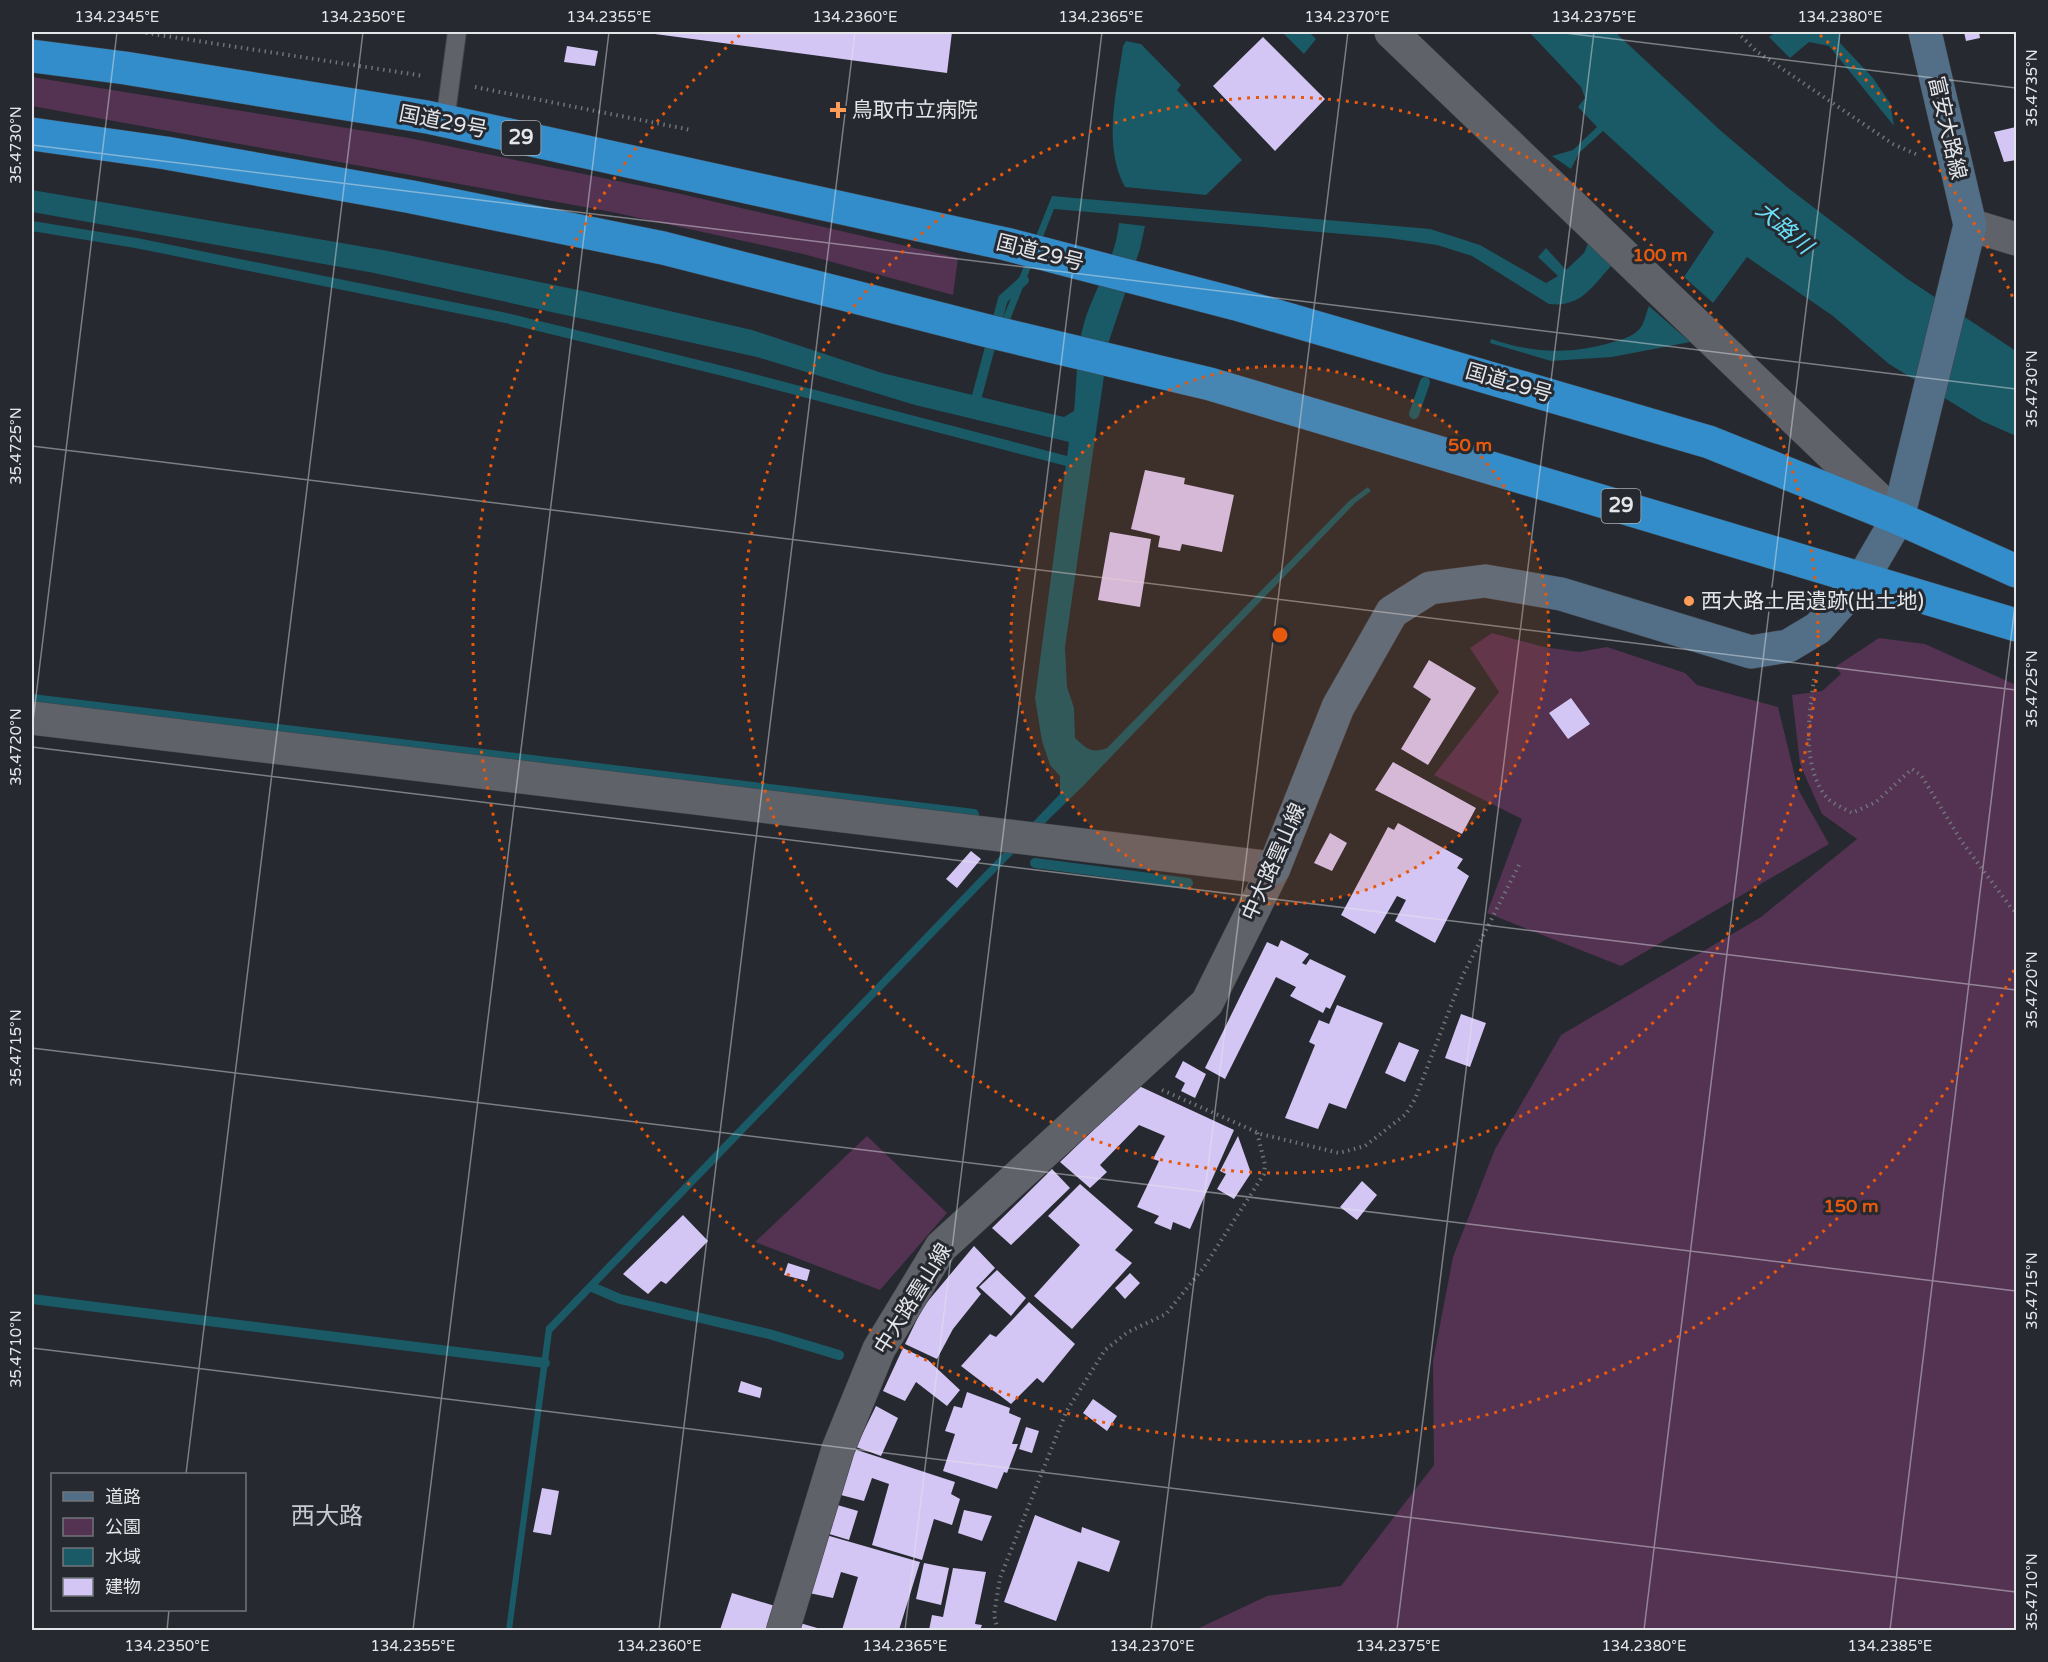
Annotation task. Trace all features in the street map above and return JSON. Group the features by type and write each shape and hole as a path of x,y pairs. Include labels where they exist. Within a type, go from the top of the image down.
{"highway":[{"name":"国道29号","path":"32,56 125,68 445,121 1006,244 1236,304 1709,442 1898,518 2016,571"},
{"name":"29","path":"32,134 166,153 412,197 663,248 988,331 1210,384 2016,625"}],"street":[{"path":"1391,32 1898,518"},
{"name":"富安大路線","path":"1925,32 1970,225"},
{"path":"1970,225 2016,239"},
{"name":"中大路雲山線","path":"783,1630 838,1449 879,1349 941,1247 1207,1003 1274,868 1338,707 1392,612 1431,588 1485,581 1561,594 1751,652 1788,646 1818,628 1863,578 1898,518 1970,225"},
{"path":"32,718 1071,846 1274,868"}],"lane":[{"path":"445,121 457,32"}],"path":[{"path":"1737,32 1756,51 1893,144 1958,172"},
{"path":"1814,679 1810,710 1810,762 1828,799 1852,813 1876,802 1912,769 1921,775 1962,842 2016,912"},
{"path":"1131,1073 1182,1099 1257,1132 1339,1154 1352,1152 1365,1146 1406,1113 1430,1066 1462,977 1520,865"},
{"path":"998,1630 994,1615 1000,1578 1066,1412 1105,1350 1128,1332 1166,1314 1204,1267 1264,1174 1265,1165 1257,1132"}],"green space":[{"path":"32,77 409,138 681,194 958,258 953,295 803,254 612,212 32,106"},
{"path":"1492,633 1544,647 1579,652 1607,647 1685,673 1697,685 1778,707 1798,789 1829,844 1621,966 1487,913 1522,819 1434,775 1499,692 1470,648"},
{"path":"1879,638 1925,644 2016,685 2016,1630 1195,1630 1267,1596 1341,1586 1434,1465 1433,1361 1453,1257 1495,1149 1561,1035 1761,917 1857,839 1822,814 1800,764 1792,695 1822,691 1841,674 1835,667"},
{"path":"867,1136 947,1213 880,1290 755,1242"}],"water":[{"path":"1282,32 1309,32 1316,39 1304,54"},
{"name":"大路川","path":"1529,32 1615,32 1721,131 1787,187 1906,278 2016,351 2016,436 1982,421 1889,364 1833,316 1747,257 1713,303 1684,277 1714,232 1603,131 1579,153 1571,169 1552,156 1573,150 1597,127 1578,107 1585,98 1581,87"},
{"path":"1776,32 1840,32 1840,43 1873,78 1890,103 1894,126 1829,46 1809,42 1790,58 1769,37"},
{"path":"1126,41 1141,44 1181,85 1177,90 1242,160 1206,195 1125,187 1114,154 1113,118 1123,46"},
{"path":"32,190 388,251 583,291 752,330 882,373 1064,417 1074,411 1081,334 1088,310 1114,249 1119,223 1145,226 1140,249 1109,341 1065,647 1067,687 1074,708 1075,738 1093,750 1107,748 1349,501 1368,487 1371,491 1355,503 1084,785 1008,859 552,1332 512,1630 506,1630 546,1327 1060,794 1060,776 1050,765 1042,741 1035,698 1069,442 915,405 757,357 374,273 32,212"},
{"path":"1052,196 1430,229 1480,245 1546,283 1558,276 1538,257 1546,248 1566,270 1584,253 1589,241 1614,263 1579,299 1560,304 1549,304 1472,256 1437,245 1389,238 1054,209 1008,325 1001,323"},
{"path":"1649,306 1690,342 1612,357 1551,361 1490,343 1491,339 1536,350 1552,351 1598,346 1628,337 1639,330"}],"building":[{"path":"640,32 952,32 947,73"},
{"path":"1964,32 1979,32 1980,38 1966,41"},
{"path":"1263,37 1325,99 1275,151 1213,86"},
{"path":"567,46 598,51 595,66 564,62"},
{"path":"2016,127 2016,160 2004,162 1994,132"},
{"path":"1145,470 1185,478 1184,484 1234,495 1222,552 1182,544 1180,551 1158,547 1160,536 1131,529"},
{"path":"1110,532 1151,539 1140,607 1098,600"},
{"path":"1429,660 1476,688 1428,765 1401,749 1431,699 1413,687"},
{"path":"1571,698 1590,724 1568,739 1549,713"},
{"path":"1393,762 1476,808 1462,834 1375,790"},
{"path":"1398,823 1463,859 1457,868 1469,876 1435,943 1395,921 1406,900 1397,896 1375,934 1341,915 1388,827 1394,830"},
{"path":"1330,833 1347,843 1332,871 1314,863"},
{"path":"971,851 981,859 957,888 946,879"},
{"path":"1281,940 1309,954 1302,963 1306,965 1310,959 1346,976 1330,1009 1326,1007 1323,1013 1290,996 1296,987 1276,977 1225,1079 1205,1068 1267,942 1278,947"},
{"path":"1337,1005 1383,1023 1346,1109 1329,1103 1318,1129 1285,1118 1315,1045 1309,1042 1319,1020 1329,1024"},
{"path":"1461,1014 1486,1023 1470,1067 1445,1058"},
{"path":"1399,1042 1419,1050 1405,1082 1385,1073"},
{"path":"1183,1061 1206,1074 1195,1098 1181,1091 1185,1083 1175,1077"},
{"path":"1139,1086 1234,1130 1190,1229 1173,1222 1171,1230 1154,1223 1159,1216 1137,1207 1159,1161 1153,1159 1165,1136 1139,1125 1100,1165 1107,1172 1090,1188 1060,1162"},
{"path":"1238,1136 1251,1173 1234,1199 1217,1189 1226,1174 1220,1171"},
{"path":"1052,1169 1070,1188 1011,1245 992,1228"},
{"path":"1362,1181 1377,1195 1357,1220 1340,1207"},
{"path":"1080,1184 1133,1230 1115,1250 1132,1263 1072,1329 1034,1296 1080,1245 1048,1216"},
{"path":"683,1215 708,1241 666,1284 661,1281 648,1294 623,1274"},
{"path":"974,1246 995,1268 976,1288 981,1294 953,1329 937,1359 905,1344 923,1307"},
{"path":"788,1263 810,1270 807,1281 784,1275"},
{"path":"997,1270 1026,1298 1011,1316 979,1287"},
{"path":"1130,1273 1140,1283 1125,1299 1115,1288"},
{"path":"1029,1302 1075,1344 1043,1383 1037,1378 1011,1404 961,1366 990,1334 996,1337"},
{"path":"903,1348 928,1360 960,1390 947,1406 916,1382 905,1401 883,1391"},
{"path":"741,1381 762,1388 760,1398 738,1392"},
{"path":"967,1392 1010,1408 1009,1413 1021,1418 1012,1444 1018,1444 1007,1473 1004,1472 997,1489 943,1471 955,1434 945,1431 954,1406 962,1408"},
{"path":"1093,1399 1117,1416 1107,1431 1083,1413"},
{"path":"876,1406 898,1418 881,1456 856,1447"},
{"path":"1026,1427 1039,1431 1032,1453 1019,1449"},
{"path":"854,1449 955,1482 951,1494 960,1499 952,1525 934,1519 922,1560 872,1545 889,1484 872,1478 864,1501 837,1494"},
{"path":"542,1488 559,1491 551,1535 533,1532"},
{"path":"834,1504 858,1511 849,1540 826,1533"},
{"path":"964,1510 992,1516 982,1541 958,1533"},
{"path":"1035,1515 1081,1533 1082,1527 1120,1541 1109,1572 1078,1561 1056,1621 1004,1602"},
{"path":"826,1535 920,1562 899,1630 842,1630 858,1577 841,1572 833,1598 809,1593"},
{"path":"924,1563 949,1568 941,1605 916,1599"},
{"path":"953,1568 986,1572 975,1624 982,1625 980,1630 929,1630 932,1615 943,1617"},
{"path":"732,1593 775,1606 768,1630 720,1630"},
{"path":"800,1623 824,1630 798,1630"}],"waterway":[{"path":"32,226 136,243 506,318 731,373 1078,464"},
{"path":"974,407 1003,299 1024,280"},
{"path":"1414,414 1425,382"},
{"path":"32,699 974,814"},
{"path":"1035,863 1188,883"},
{"path":"592,1287 620,1299 769,1334 839,1355"},
{"path":"32,1299 545,1363"}],"place":[{"name":"鳥取市立病院","path":"838,110"},
{"name":"西大路土居遺跡(出土地)","path":"1689,601"}],"district":[{"name":"西大路","path":"327,1516"}]}
